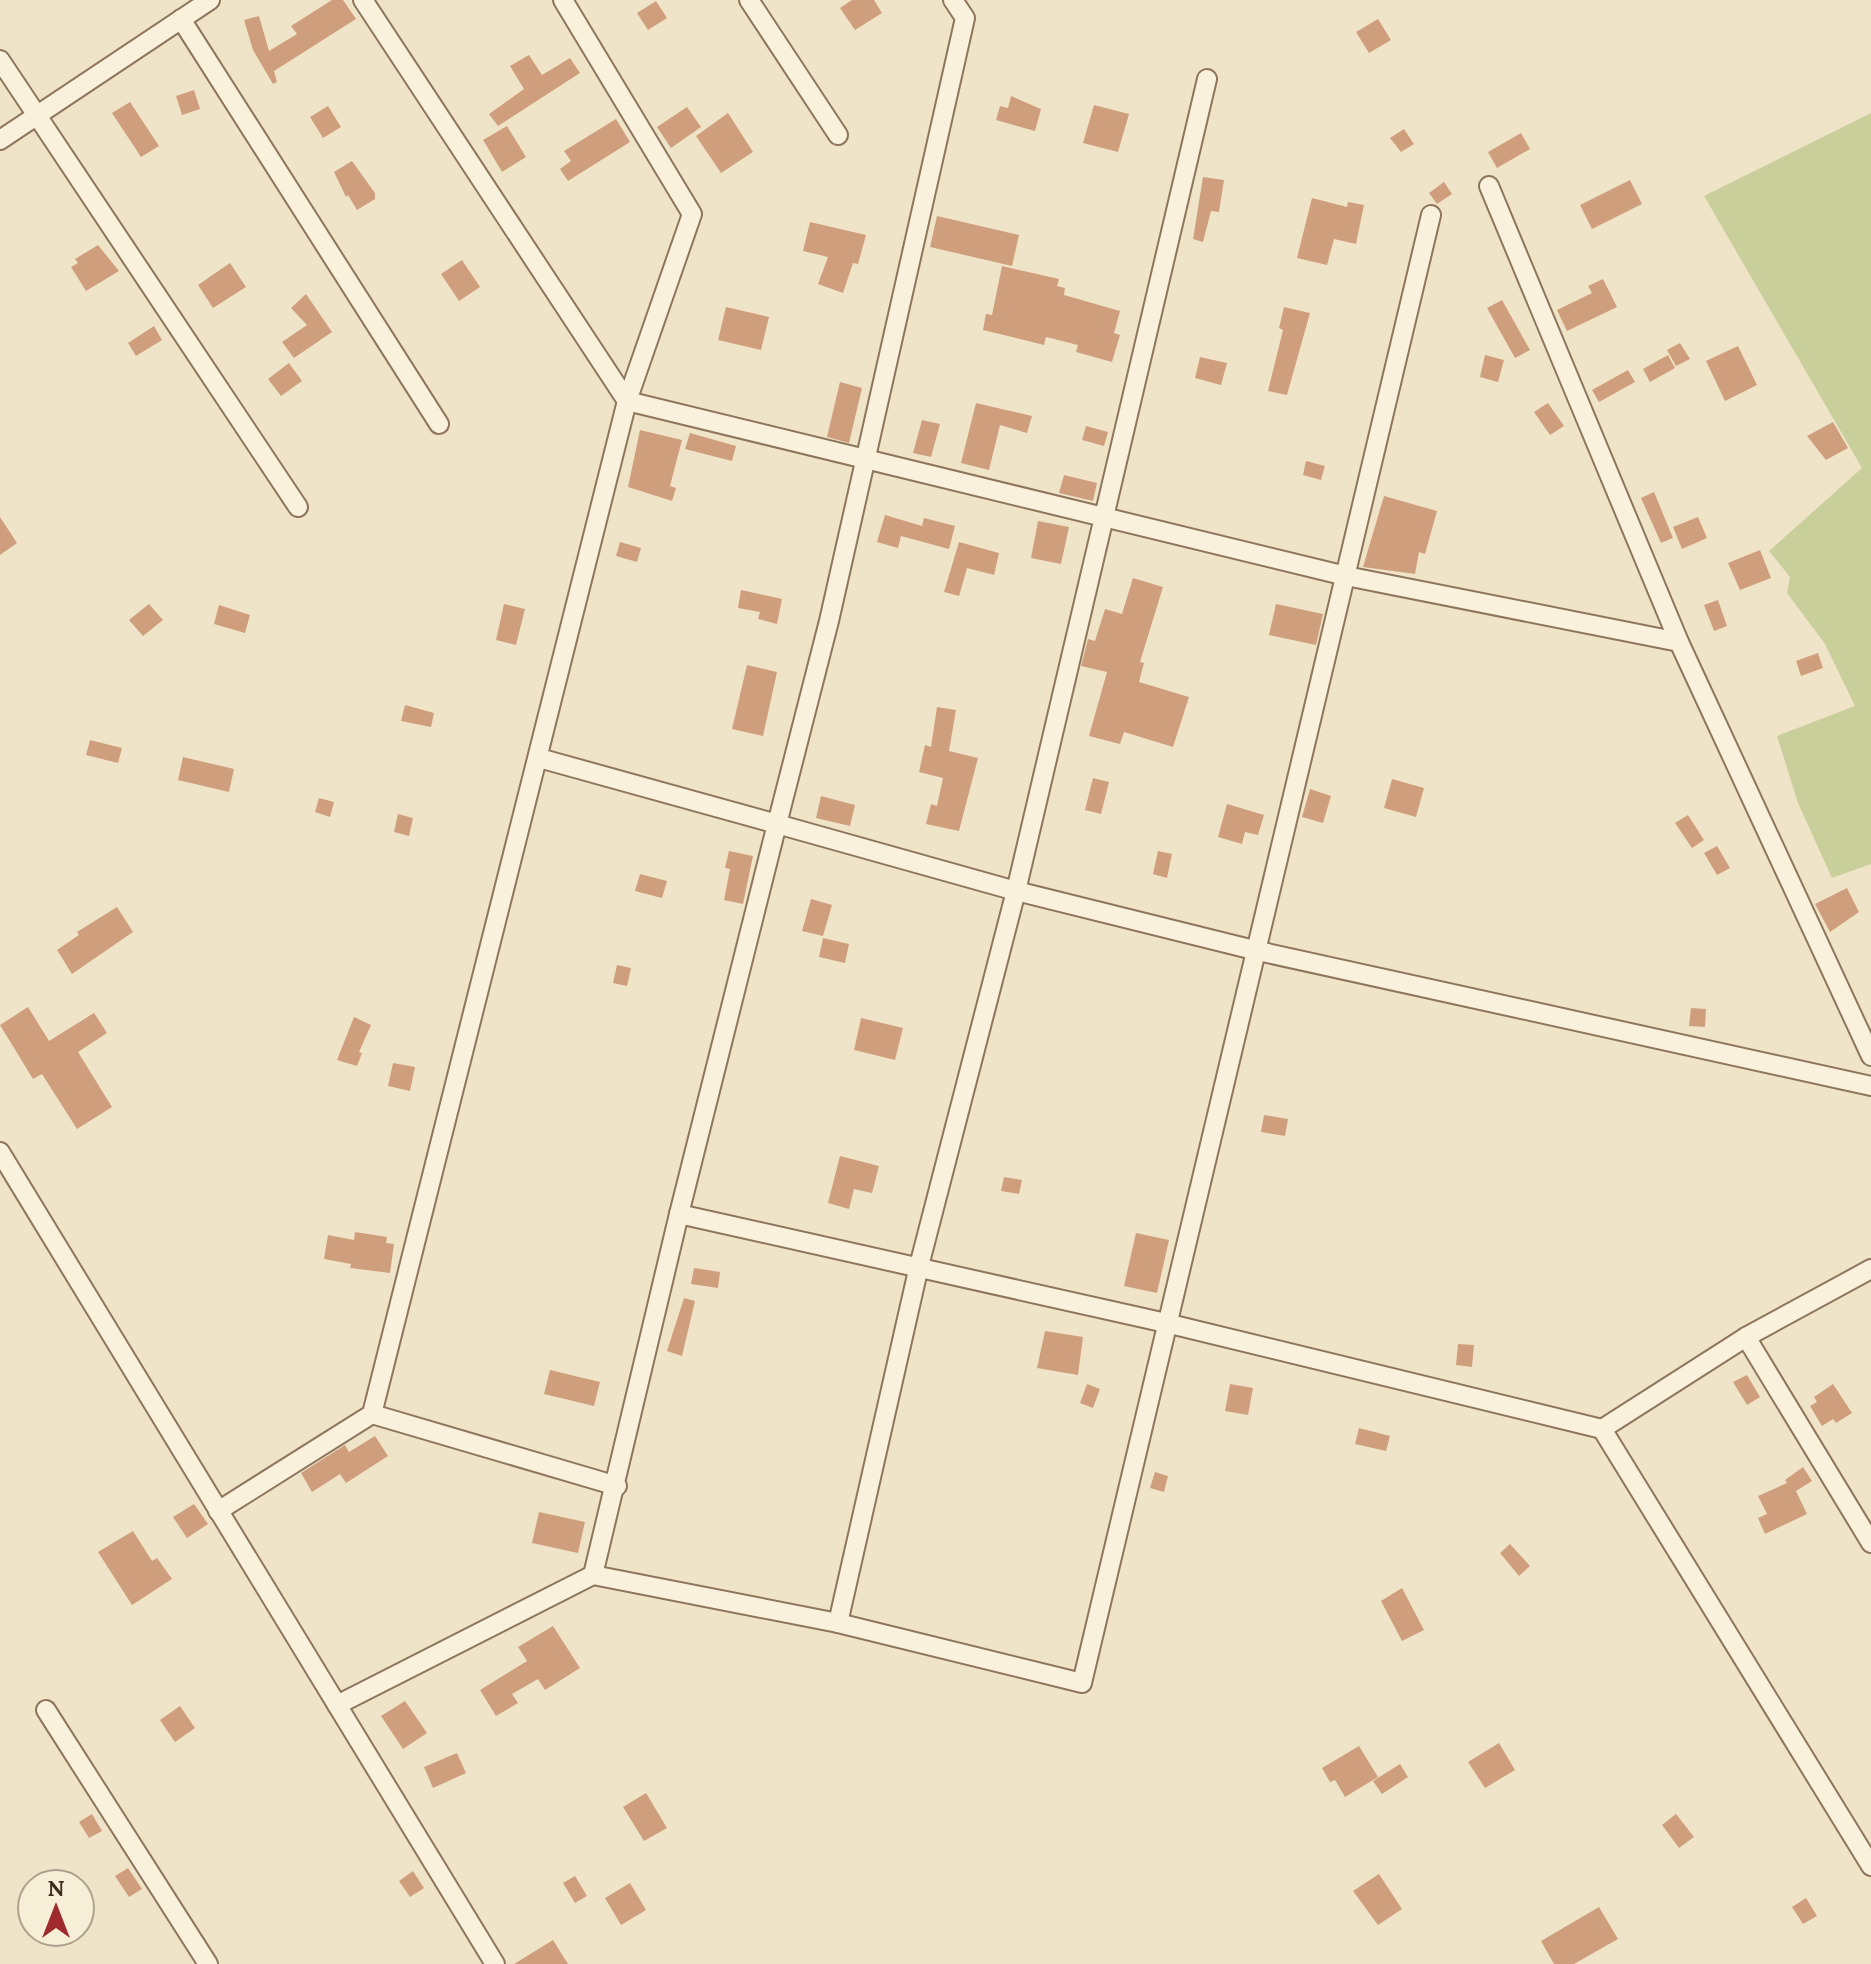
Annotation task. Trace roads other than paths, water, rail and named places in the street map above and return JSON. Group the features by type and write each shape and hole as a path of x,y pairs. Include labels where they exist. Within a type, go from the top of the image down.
{"street":[{"path":"0,140 210,0"},
{"path":"363,0 627,401 1346,576 1679,642"},
{"path":"218,1511 372,1414 627,401 692,214 563,0"},
{"path":"749,0 838,135"},
{"path":"593,1575 617,1486 679,1214 829,621 965,18 953,0"},
{"path":"181,19 439,424"},
{"path":"0,60 298,507"},
{"path":"838,1623 919,1266 1016,891 1207,79"},
{"path":"1489,186 1679,642 1871,1056"},
{"path":"337,1705 593,1575 838,1623 1082,1683 1431,215"},
{"path":"539,758 1016,891 1258,951 1871,1086"},
{"path":"0,1152 495,1964"},
{"path":"679,1214 1166,1323 1602,1429 1871,1866"},
{"path":"1602,1429 1746,1337 1871,1269"},
{"path":"1746,1337 1871,1543"},
{"path":"372,1414 617,1486"},
{"path":"46,1710 208,1964"}]}
